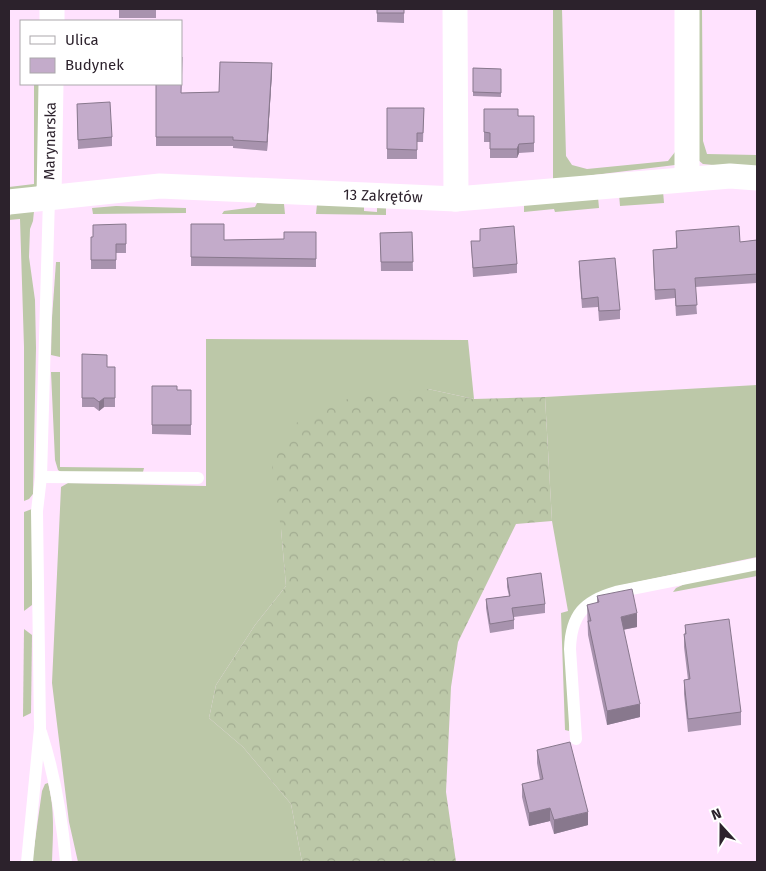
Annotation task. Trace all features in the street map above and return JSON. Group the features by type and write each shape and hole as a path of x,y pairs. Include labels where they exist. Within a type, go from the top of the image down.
{"street":[{"path":"454,9 456,199"},
{"path":"687,9 687,179"},
{"name":"Marynarska","path":"49,198 51,85"},
{"name":"13 Zakrętów","path":"9,202 160,186 456,199 730,176 757,178"}],"lane":[{"path":"27,862 40,728 37,511 41,477 49,198"},
{"path":"41,477 198,478"},
{"path":"576,739 570,635 573,623 586,606 595,600 616,592 757,564"},
{"path":"40,728 54,779 66,862"}],"green space":[{"path":"553,9 562,9 566,156 572,165 587,169 668,161 675,152 675,165 553,180"},
{"path":"692,9 702,9 703,141 707,154 757,155 757,169 703,164 697,159"},
{"path":"34,85 41,85 38,183 36,188 9,194 9,187 34,184"},
{"path":"663,191 664,203 620,206 619,194"},
{"path":"598,197 599,208 555,212 554,209 524,212 524,204"},
{"path":"257,203 284,204 285,214 222,214 224,211 255,207"},
{"path":"317,204 364,207 364,211 377,212 377,207 386,207 386,215 316,214"},
{"path":"116,206 186,208 186,213 93,214 92,208"},
{"path":"34,211 30,229 29,257 35,300 36,348 33,494 24,501 24,347 20,219 9,220 11,212"},
{"path":"56,262 60,262 60,357 51,355"},
{"path":"206,339 468,340 474,399 428,389 281,529 286,586 255,625 216,685 209,718 243,747 291,804 302,862 78,862 69,822 52,683 61,487 68,483 206,486"},
{"path":"51,372 60,372 60,467 144,468 143,472 61,472 58,470 55,460"},
{"path":"757,385 757,557 618,586 577,608 569,731 565,730 561,613 568,611 552,521 545,397"},
{"path":"428,389 474,399 545,397 552,521 516,524 458,642 451,687 446,792 456,862 302,862 291,804 243,747 209,718 216,685 255,625 286,586 281,529 271,458 294,424 354,396"},
{"path":"32,509 32,605 24,611 24,512"},
{"path":"757,568 757,576 673,592 676,588 687,583"},
{"path":"24,629 32,635 31,713 23,717"},
{"path":"48,783 53,812 52,862 32,862 42,791 45,784"}],"building":[{"path":"377,9 404,9 404,13 377,13"},
{"path":"220,62 272,63 267,142 233,140 233,137 156,137 156,85 181,85 181,93 219,92"},
{"path":"473,68 501,69 501,93 473,92"},
{"path":"110,102 112,137 78,140 77,104"},
{"path":"387,108 424,108 423,133 417,133 417,150 387,149"},
{"path":"484,109 518,109 518,116 534,116 534,143 519,144 517,149 490,149 490,133 484,132"},
{"path":"126,224 126,244 116,244 116,260 91,260 93,225"},
{"path":"191,224 224,224 224,240 284,239 284,232 316,232 316,259 191,257"},
{"path":"514,226 517,264 473,268 471,241 480,241 480,229"},
{"path":"739,226 740,242 757,240 757,274 695,278 697,305 676,306 675,289 655,290 653,250 677,248 676,231"},
{"path":"412,232 413,262 381,262 380,233"},
{"path":"615,258 620,310 599,311 598,297 582,299 579,261"},
{"path":"82,354 107,355 107,367 115,367 115,398 104,398 99,402 94,398 82,398"},
{"path":"152,386 177,386 177,390 191,390 191,425 152,425"},
{"path":"541,573 545,604 512,608 514,620 490,624 486,599 510,596 507,578"},
{"path":"632,589 637,613 621,617 640,704 607,711 588,621 591,621 587,605 599,602 597,596"},
{"path":"729,619 741,712 688,719 684,680 690,679 684,634 686,634 685,625"},
{"path":"570,742 588,812 554,820 550,808 529,813 522,784 543,779 537,750"}]}
